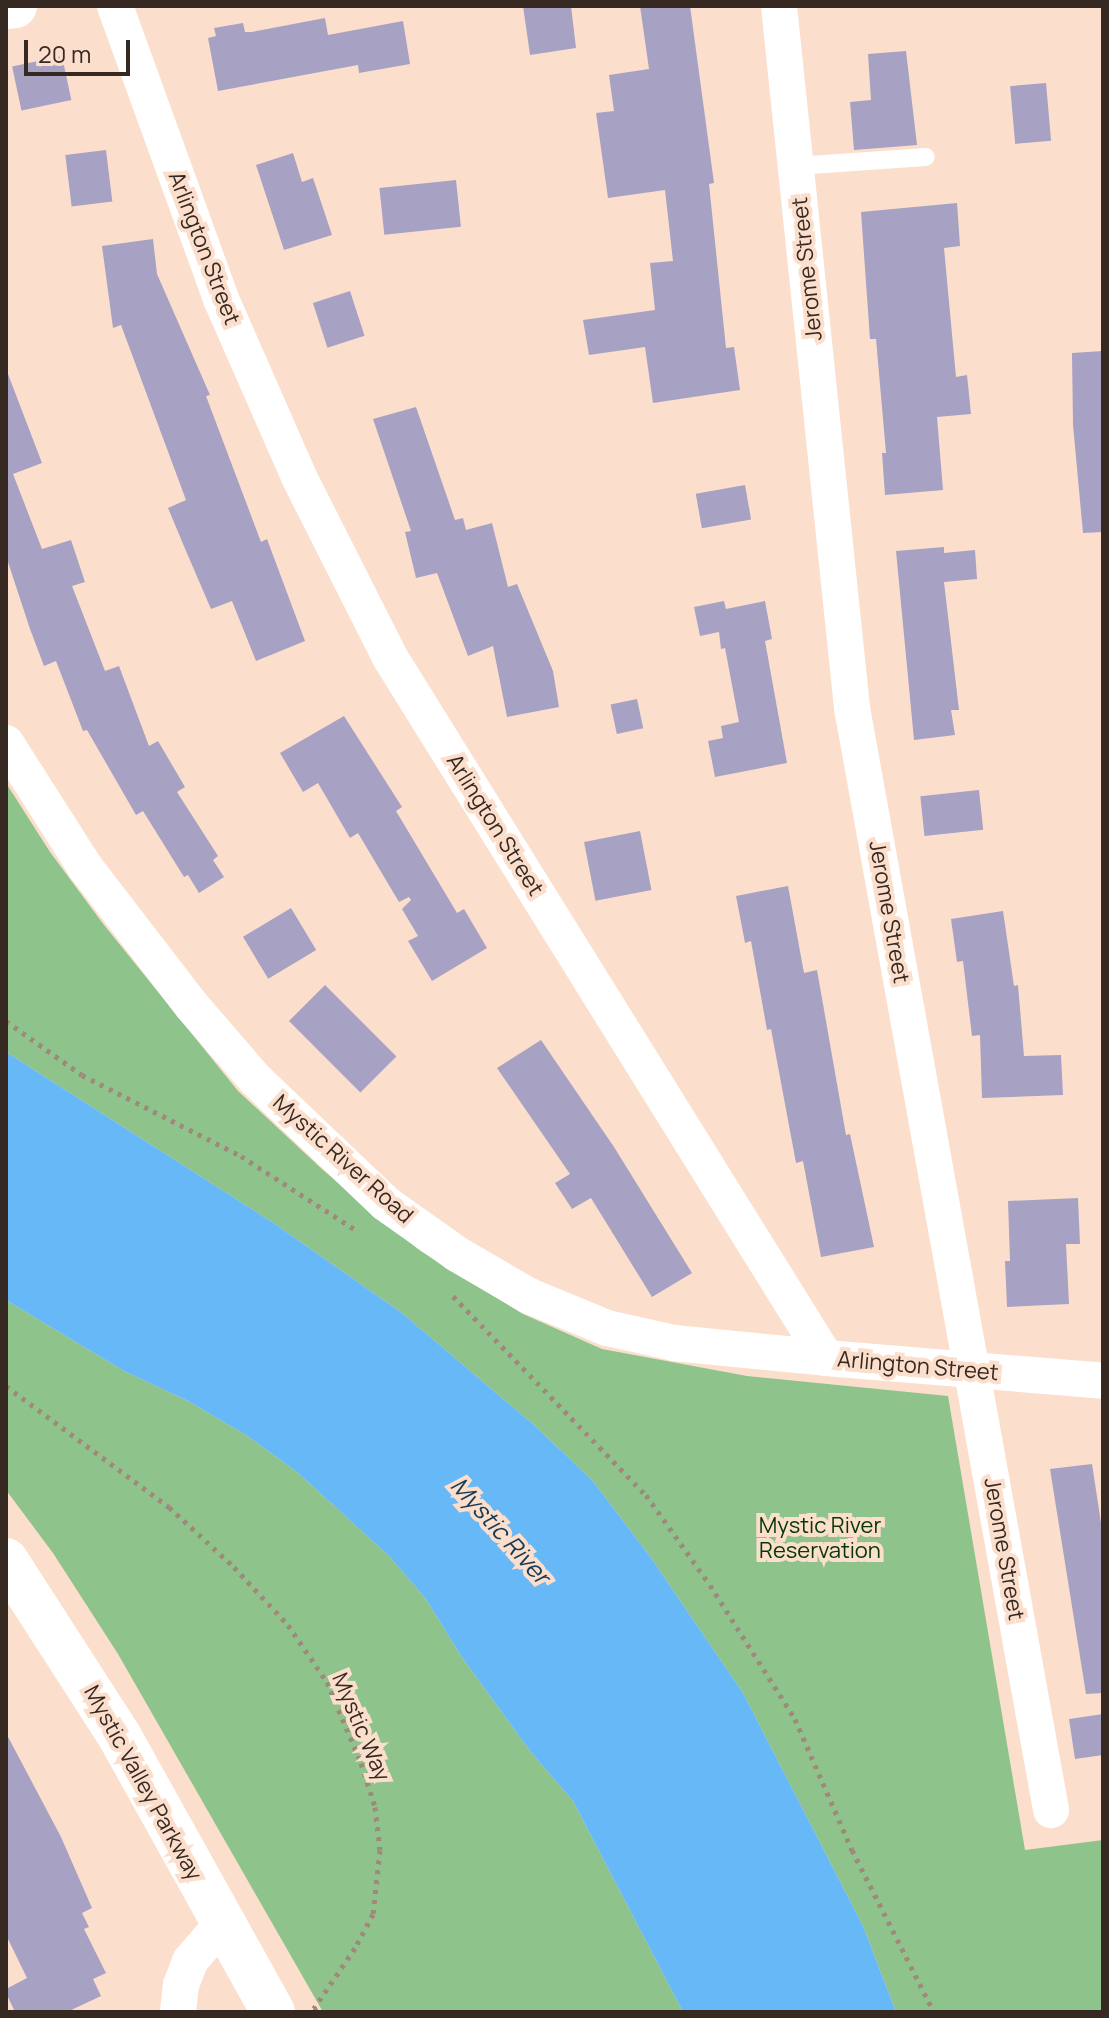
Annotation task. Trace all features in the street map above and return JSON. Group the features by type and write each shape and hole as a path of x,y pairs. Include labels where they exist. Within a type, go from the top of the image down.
{"main road":[{"path":"6,7 15,6"},
{"name":"Mystic Valley Parkway","path":"6,1560 120,1737 273,2012"}],"street":[{"name":"Arlington Street","path":"115,6 221,299 299,477 391,659 826,1358 1103,1381"},
{"name":"Jerome Street","path":"779,6 852,708 1051,1810"},
{"name":"Mystic River Road","path":"6,743 85,867 192,1006 255,1079 385,1203 457,1254 517,1289 607,1328 674,1343 826,1358"},
{"path":"178,2012 181,1985 190,1961 222,1924"}],"lane":[{"path":"796,166 926,157"}],"path":[{"path":"6,1021 82,1075 241,1156 367,1236"},
{"path":"447,1291 646,1495 710,1585 795,1719 852,1850 934,2012"},
{"name":"Mystic Way","path":"6,1386 169,1507 264,1596 327,1682 371,1792 380,1850 373,1914 355,1948 314,2008 317,2012"}],"green space":[{"name":"Mystic River Reservation","path":"6,783 50,852 104,925 238,1091 323,1170 419,1250 523,1314 602,1349 747,1376 948,1396 1025,1850 1103,1840 1103,2012 896,2012 863,1926 743,1693 649,1555 592,1480 534,1425 402,1313 275,1224 6,1052"},
{"path":"6,1300 124,1371 188,1401 246,1435 297,1472 389,1556 426,1599 461,1656 530,1751 573,1801 683,2012 323,2012 118,1654 53,1553 6,1490"}],"water":[{"name":"Mystic River","path":"6,1052 275,1224 402,1313 534,1425 592,1480 649,1555 743,1693 863,1926 896,2012 683,2012 573,1801 530,1751 461,1656 426,1599 389,1556 297,1472 246,1435 188,1401 124,1371 6,1300"}],"building":[{"path":"523,6 571,6 576,48 530,55"},
{"path":"640,6 690,6 714,183 709,184 726,348 734,347 740,390 653,403 645,347 589,355 583,320 655,310 650,263 673,261 665,190 608,198 596,113 614,111 609,75 649,69"},
{"path":"325,18 328,35 403,21 410,64 359,73 358,65 218,91 208,38 216,36 214,28 243,23 245,32 252,32"},
{"path":"906,51 917,145 854,150 850,102 871,100 868,54"},
{"path":"62,56 71,100 21,111 12,67"},
{"path":"1046,83 1051,141 1015,144 1010,86"},
{"path":"106,150 112,202 72,207 65,155"},
{"path":"293,153 302,182 313,178 332,235 284,250 256,165"},
{"path":"456,180 461,227 384,235 379,188"},
{"path":"957,203 960,246 944,248 956,377 967,375 971,414 937,417 943,490 885,495 882,453 886,453 876,339 870,339 861,212"},
{"path":"153,239 157,274 210,395 206,396 261,542 267,539 305,641 256,661 232,601 211,609 186,551 168,508 186,500 121,325 113,328 102,246"},
{"path":"350,291 365,336 327,348 313,303"},
{"path":"1103,351 1103,532 1083,533 1073,425 1072,353"},
{"path":"8,374 42,463 13,474 42,549 71,540 85,582 72,586 105,671 119,666 149,746 158,741 185,787 177,792 218,856 213,860 224,877 199,893 188,875 184,877 143,811 136,815 87,730 83,731 56,661 44,666 30,629 6,556"},
{"path":"416,407 455,520 463,518 466,530 492,523 508,587 517,584 553,671 559,707 507,717 493,646 468,656 437,573 416,578 405,532 411,531 373,419"},
{"path":"745,485 751,519 702,528 696,494"},
{"path":"944,547 944,553 975,550 977,579 944,582 959,710 951,710 955,735 914,740 896,551"},
{"path":"724,601 726,609 765,601 772,639 765,641 787,763 715,777 708,741 723,738 721,726 739,722 719,632 700,636 694,607"},
{"path":"637,699 643,728 617,734 611,705"},
{"path":"344,716 402,807 396,811 457,913 464,909 487,948 432,981 408,941 418,936 402,909 411,900 409,897 399,902 358,833 350,838 318,783 303,792 280,753"},
{"path":"979,790 983,830 925,836 920,796"},
{"path":"640,831 651,890 595,901 584,842"},
{"path":"788,886 804,973 817,970 846,1135 850,1134 874,1247 821,1257 803,1161 796,1163 771,1029 767,1030 751,941 745,943 736,896"},
{"path":"291,908 316,950 268,979 243,937"},
{"path":"1003,911 1014,986 1018,985 1024,1056 1061,1055 1063,1095 982,1098 980,1035 972,1036 963,961 957,962 951,919"},
{"path":"325,985 396,1056 360,1092 289,1021"},
{"path":"541,1040 614,1147 692,1273 652,1297 591,1198 572,1209 555,1183 570,1174 497,1068"},
{"path":"1078,1198 1080,1244 1066,1244 1069,1304 1007,1307 1005,1261 1010,1261 1008,1201"},
{"path":"1092,1464 1103,1536 1103,1693 1086,1694 1050,1469"},
{"path":"1103,1714 1103,1755 1075,1759 1069,1719"},
{"path":"6,1733 61,1837 92,1908 82,1913 89,1927 84,1929 106,1973 93,1979 101,1996 67,2012 15,2012 6,1993 6,1989 27,1978 6,1935"}]}
